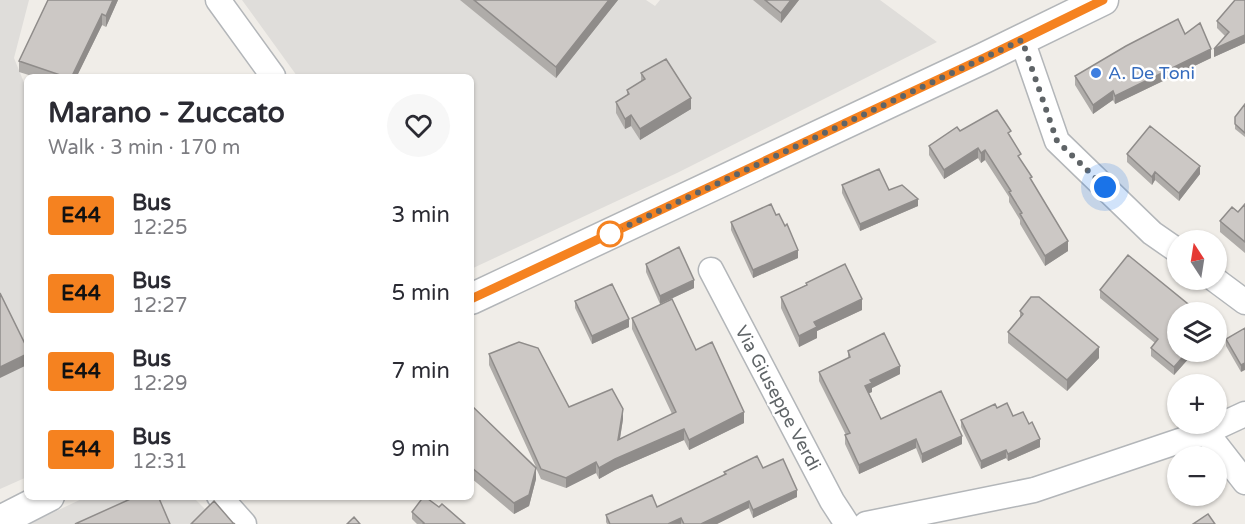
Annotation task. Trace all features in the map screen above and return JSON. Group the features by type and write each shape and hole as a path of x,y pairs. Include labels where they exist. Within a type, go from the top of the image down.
{"street":[{"path":"218,0 272,74"},
{"path":"1026,37 1056,12 1065,0"},
{"path":"474,298 1103,0"},
{"path":"1026,37 1057,141 1152,233 1167,243"},
{"name":"Via Giuseppe Verdi","path":"711,270 832,501 847,524"},
{"path":"1227,288 1245,302"},
{"path":"1227,422 1245,414"},
{"path":"866,524 1034,490 1200,434"},
{"path":"1208,434 1245,482"},
{"path":"0,521 42,500"},
{"path":"223,500 244,524"}],"shaded area":[{"path":"0,0 29,0 14,58 24,83 24,478 0,489"},
{"path":"242,0 646,0 655,6 660,0 880,0 937,42 677,173 474,268 474,74 296,74"},
{"path":"80,500 196,500 220,524 29,524"}],"building":[{"path":"48,0 113,0 106,16 102,14 73,74 57,74 19,61"},
{"path":"474,0 609,0 556,67"},
{"path":"765,0 791,0 781,13"},
{"path":"1235,0 1245,0 1245,35 1214,49 1229,32 1217,21"},
{"path":"1178,19 1185,34 1200,23 1211,49 1115,96 1113,91 1093,105 1075,76"},
{"path":"666,59 691,98 640,129 631,115 625,119 616,102 629,94 627,90 645,79 641,73"},
{"path":"1245,104 1245,133 1235,124 1235,117"},
{"path":"997,110 1011,131 1008,133 1021,154 1018,156 1068,241 1045,256 1020,214 1022,213 1009,192 1011,191 985,150 981,153 978,148 944,170 929,146 957,127 960,131"},
{"path":"1150,126 1200,166 1179,193 1155,172 1152,177 1127,154"},
{"path":"879,169 889,190 902,185 918,199 860,224 842,185"},
{"path":"771,204 776,215 779,214 785,226 787,224 798,250 753,270 731,222"},
{"path":"1245,204 1245,242 1220,221 1232,207 1238,212"},
{"path":"679,247 694,280 660,296 646,264"},
{"path":"1128,255 1167,287 1167,290 1171,290 1186,302 1167,302 1167,361 1151,348 1158,339 1100,290"},
{"path":"845,264 862,299 814,322 817,327 799,336 781,297"},
{"path":"612,284 629,319 592,336 575,301"},
{"path":"0,293 24,342 24,355 0,367"},
{"path":"1031,297 1039,297 1099,347 1067,380 1008,332 1023,314 1020,311"},
{"path":"672,299 696,350 712,342 744,412 689,440 684,429 599,468 596,462 566,478 541,469 489,354 519,342 538,348 569,407 612,389 623,409 618,440 676,412 632,318"},
{"path":"1245,328 1245,363 1241,365 1227,338"},
{"path":"884,333 900,366 870,380 872,383 865,386 881,419 941,391 962,436 922,454 916,439 859,465 845,435 850,433 819,372 850,357 848,351"},
{"path":"1168,362 1178,362 1174,367"},
{"path":"1007,403 1013,416 1023,412 1029,424 1032,422 1040,439 1008,454 1006,450 981,461 961,420 995,404 997,408"},
{"path":"474,408 536,468 529,495 514,503 474,470"},
{"path":"757,456 763,468 783,459 797,490 753,510 749,501 701,524 684,524 681,518 668,524 610,524 606,515 652,495 657,507 726,474 724,472"},
{"path":"128,500 160,500 170,524 75,524"},
{"path":"421,500 429,500 439,507 442,504 465,524 423,524 412,512"},
{"path":"214,501 235,524 191,524"},
{"path":"1208,514 1215,524 1193,524"},
{"path":"354,517 360,524 347,524"}],"bus line":[{"name":"E44","path":"474,298 1103,0"}],"place":[{"name":"A. De Toni","path":"1096,73"}],"route":[{"path":"610,234 1022,40 1057,141 1105,187"}]}
